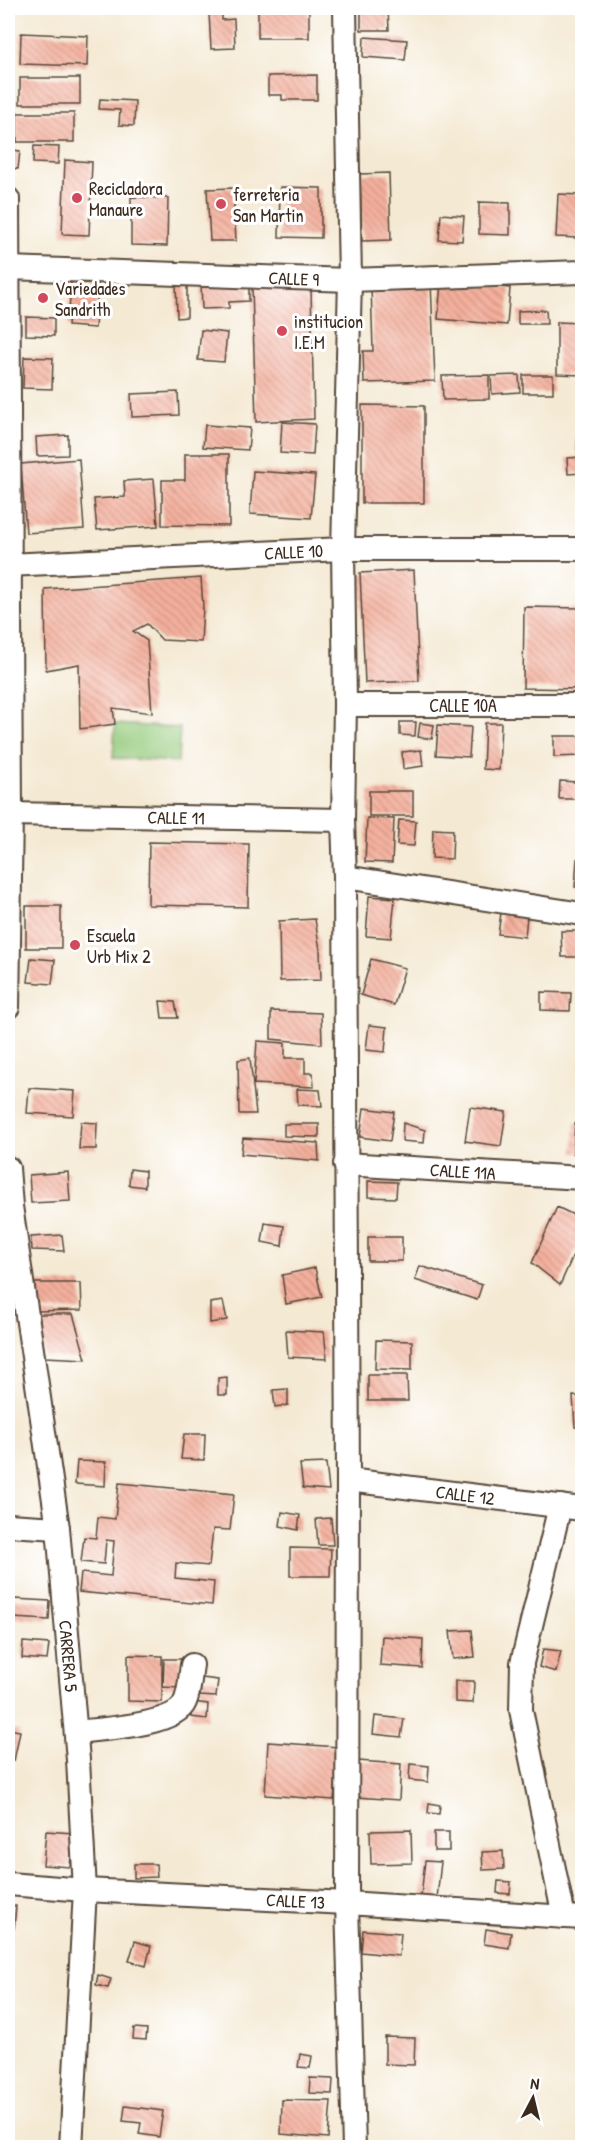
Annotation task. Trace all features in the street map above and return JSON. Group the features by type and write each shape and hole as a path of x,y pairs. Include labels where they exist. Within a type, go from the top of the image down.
{"street":[{"path":"345,8 350,280 343,549 348,1480 347,1903 354,2148"},
{"path":"8,199 8,1007"},
{"name":"CALLE 9","path":"8,268 350,280 582,272"},
{"name":"CALLE 10","path":"9,565 343,549 582,549"},
{"name":"CALLE 10A","path":"345,705 582,705"},
{"name":"CALLE 11","path":"9,814 343,820"},
{"path":"345,877 582,914"},
{"name":"CALLE 11A","path":"345,1164 582,1178"},
{"name":"CARRERA 5","path":"8,1168 11,1206 58,1528 76,1732 85,1890 71,2148"},
{"name":"CALLE 12","path":"348,1480 582,1509"},
{"path":"560,1506 522,1663 521,1710 573,1917"},
{"path":"8,1525 58,1528"},
{"path":"76,1732 160,1720 178,1712 185,1702 192,1665"},
{"name":"CALLE 13","path":"8,1884 573,1917"}],"green space":[{"path":"115,724 180,728 178,762 113,758"}],"building":[{"path":"258,8 309,8 309,38 258,38"},
{"path":"361,8 388,8 389,30 361,30"},
{"path":"222,12 222,20 234,19 235,48 211,49 209,13"},
{"path":"21,33 88,36 87,66 20,64"},
{"path":"364,37 407,40 405,60 363,57"},
{"path":"317,75 317,100 282,100 282,95 268,95 268,76"},
{"path":"20,78 80,78 80,104 20,104"},
{"path":"100,99 135,101 134,126 119,125 120,110 99,109"},
{"path":"17,113 74,113 74,142 17,142"},
{"path":"34,146 59,147 58,164 33,163"},
{"path":"12,150 20,151 18,169 10,168"},
{"name":"Recicladora Manaure","path":"65,160 92,162 89,235 62,234"},
{"path":"389,173 391,240 362,241 360,174"},
{"path":"280,187 321,188 321,238 279,237"},
{"name":"ferreteria San Martin","path":"233,188 236,241 210,241 207,189"},
{"path":"558,194 580,195 579,238 556,237"},
{"path":"131,197 168,198 167,246 131,245"},
{"path":"479,202 510,203 510,235 479,234"},
{"path":"441,214 464,216 462,241 439,240"},
{"path":"187,281 187,317 177,318 176,282"},
{"path":"249,281 249,301 229,302 229,308 202,309 201,283"},
{"path":"71,282 98,284 95,328 68,326"},
{"path":"431,282 435,381 364,383 363,351 373,351 371,285"},
{"path":"441,282 510,288 507,325 438,319"},
{"name":"institucion I.E.M","path":"252,287 311,288 314,419 256,422"},
{"path":"546,310 547,324 518,324 518,311"},
{"path":"26,317 54,318 54,336 26,335"},
{"path":"557,322 582,323 582,375 557,374"},
{"path":"201,330 227,333 224,362 198,360"},
{"path":"24,357 53,358 52,389 23,388"},
{"path":"489,375 489,399 443,400 442,376"},
{"path":"519,375 520,392 492,394 491,376"},
{"path":"523,375 553,375 553,393 523,393"},
{"path":"178,392 179,415 132,417 131,394"},
{"path":"362,405 424,406 424,503 362,503"},
{"path":"282,422 315,424 313,455 280,453"},
{"path":"205,425 250,428 248,450 203,447"},
{"path":"578,430 582,430 582,450 577,450"},
{"path":"68,435 68,455 37,456 36,437"},
{"path":"185,454 229,454 229,526 162,525 162,480 185,480"},
{"path":"582,457 582,473 568,474 567,458"},
{"path":"79,459 84,529 26,533 21,464"},
{"path":"253,471 315,475 311,518 250,514"},
{"path":"154,479 158,526 97,530 94,499 125,497 124,481"},
{"path":"414,570 419,681 365,683 360,573"},
{"path":"201,578 203,607 201,642 162,640 147,624 133,631 147,641 152,713 113,708 115,724 80,729 79,664 46,670 45,589"},
{"path":"524,607 582,608 582,689 523,688"},
{"path":"400,722 416,722 415,736 400,735"},
{"path":"420,723 434,725 432,739 418,737"},
{"path":"485,723 501,723 499,770 483,769"},
{"path":"438,725 471,727 469,757 436,755"},
{"path":"554,736 581,736 581,756 554,757"},
{"path":"421,750 423,766 403,769 402,752"},
{"path":"560,781 577,782 576,799 559,799"},
{"path":"369,791 413,791 413,816 369,816"},
{"path":"367,818 394,819 392,863 365,862"},
{"path":"399,820 416,821 414,846 397,845"},
{"path":"433,829 453,830 452,859 432,858"},
{"path":"149,842 249,844 248,907 148,905"},
{"path":"577,859 582,860 582,887 575,887"},
{"path":"369,896 395,898 391,938 366,936"},
{"path":"26,906 61,906 61,948 26,948"},
{"path":"501,913 527,916 525,937 498,934"},
{"path":"315,919 320,950 321,980 280,981 279,921"},
{"path":"561,931 582,931 582,957 562,957"},
{"path":"31,958 55,960 52,984 28,982"},
{"path":"371,959 405,968 394,1005 361,995"},
{"path":"541,992 571,993 570,1011 541,1010"},
{"path":"160,1001 175,1002 178,1018 162,1018"},
{"path":"271,1011 321,1013 322,1044 271,1039"},
{"path":"369,1025 387,1027 385,1052 366,1050"},
{"path":"257,1041 285,1043 285,1058 305,1058 305,1073 313,1073 314,1087 254,1084"},
{"path":"250,1058 256,1114 239,1114 238,1060"},
{"path":"29,1088 75,1091 73,1116 27,1113"},
{"path":"297,1089 320,1090 322,1106 298,1105"},
{"path":"470,1107 506,1112 501,1146 465,1141"},
{"path":"364,1108 394,1112 390,1141 360,1137"},
{"path":"81,1122 97,1123 96,1149 79,1149"},
{"path":"403,1123 425,1130 424,1143 402,1141"},
{"path":"575,1123 582,1124 582,1153 573,1153"},
{"path":"284,1124 319,1124 319,1137 284,1136"},
{"path":"243,1138 318,1143 319,1161 241,1154"},
{"path":"130,1169 145,1171 145,1187 129,1185"},
{"path":"68,1172 70,1201 31,1203 29,1175"},
{"path":"368,1181 397,1182 396,1198 368,1197"},
{"path":"557,1207 582,1219 582,1252 576,1249 560,1285 532,1263"},
{"path":"265,1223 284,1226 282,1246 262,1242"},
{"path":"62,1235 64,1251 32,1250 31,1237"},
{"path":"368,1237 402,1237 402,1261 368,1261"},
{"path":"420,1266 482,1285 477,1300 415,1280"},
{"path":"315,1268 322,1297 286,1304 282,1275"},
{"path":"35,1283 81,1283 82,1310 35,1311"},
{"path":"223,1301 227,1320 210,1323 210,1303"},
{"path":"39,1314 73,1314 86,1359 45,1357"},
{"path":"286,1330 324,1332 327,1359 288,1357"},
{"path":"376,1340 412,1341 412,1370 375,1369"},
{"path":"368,1375 407,1375 408,1401 368,1401"},
{"path":"227,1377 227,1395 218,1395 218,1378"},
{"path":"288,1389 288,1405 275,1407 273,1390"},
{"path":"573,1396 582,1397 582,1428 575,1427"},
{"path":"184,1434 205,1434 204,1460 181,1459"},
{"path":"77,1461 106,1462 105,1486 75,1484"},
{"path":"326,1463 329,1490 303,1488 300,1464"},
{"path":"119,1483 234,1494 230,1530 213,1529 209,1566 176,1563 175,1578 214,1582 212,1605 79,1592 81,1573 111,1576 114,1541 106,1540 104,1564 81,1562 84,1537 96,1538 98,1517 115,1519"},
{"path":"282,1512 300,1515 298,1530 280,1526"},
{"path":"331,1518 333,1545 318,1545 316,1519"},
{"path":"290,1548 331,1549 330,1576 290,1576"},
{"path":"14,1599 50,1601 49,1620 13,1618"},
{"path":"472,1630 475,1657 453,1659 450,1631"},
{"path":"382,1636 423,1639 422,1668 380,1665"},
{"path":"23,1642 49,1644 47,1660 22,1658"},
{"path":"543,1649 561,1651 556,1672 539,1667"},
{"path":"128,1655 162,1656 162,1702 128,1701"},
{"path":"164,1659 181,1659 180,1688 163,1687"},
{"path":"202,1678 218,1680 216,1697 200,1696"},
{"path":"455,1681 474,1681 473,1703 455,1702"},
{"path":"192,1702 208,1704 207,1719 191,1717"},
{"path":"375,1716 404,1719 401,1737 373,1734"},
{"path":"8,1729 20,1731 14,1761 8,1760"},
{"path":"268,1742 338,1747 334,1800 265,1795"},
{"path":"358,1761 401,1764 399,1800 356,1797"},
{"path":"410,1764 429,1766 428,1782 409,1780"},
{"path":"429,1803 440,1805 439,1814 428,1813"},
{"path":"411,1830 412,1863 371,1864 370,1831"},
{"path":"46,1831 73,1833 70,1867 43,1865"},
{"path":"434,1832 449,1832 449,1851 434,1851"},
{"path":"503,1851 504,1869 483,1870 482,1852"},
{"path":"425,1861 441,1862 437,1898 421,1896"},
{"path":"134,1864 156,1864 157,1877 134,1878"},
{"path":"498,1881 511,1882 510,1894 497,1893"},
{"path":"8,1906 16,1906 14,1928 8,1927"},
{"path":"486,1929 511,1933 509,1948 484,1944"},
{"path":"363,1930 401,1933 399,1956 361,1952"},
{"path":"135,1941 151,1946 146,1966 129,1961"},
{"path":"98,1975 111,1979 108,1988 96,1985"},
{"path":"134,2028 147,2029 146,2040 133,2039"},
{"path":"385,2037 415,2038 414,2065 385,2064"},
{"path":"300,2054 312,2056 310,2068 298,2067"},
{"path":"310,2078 333,2079 332,2094 309,2093"},
{"path":"282,2100 331,2101 328,2138 281,2134"},
{"path":"125,2106 163,2111 159,2137 139,2134 141,2123 123,2121"}],"place":[{"name":"Recicladora Manaure","path":"77,198"},
{"name":"ferreteria San Martin","path":"221,204"},
{"name":"Variedades Sandrith","path":"43,298"},
{"name":"institucion I.E.M","path":"282,331"},
{"name":"Escuela Urb Mix 2","path":"75,945"}]}
